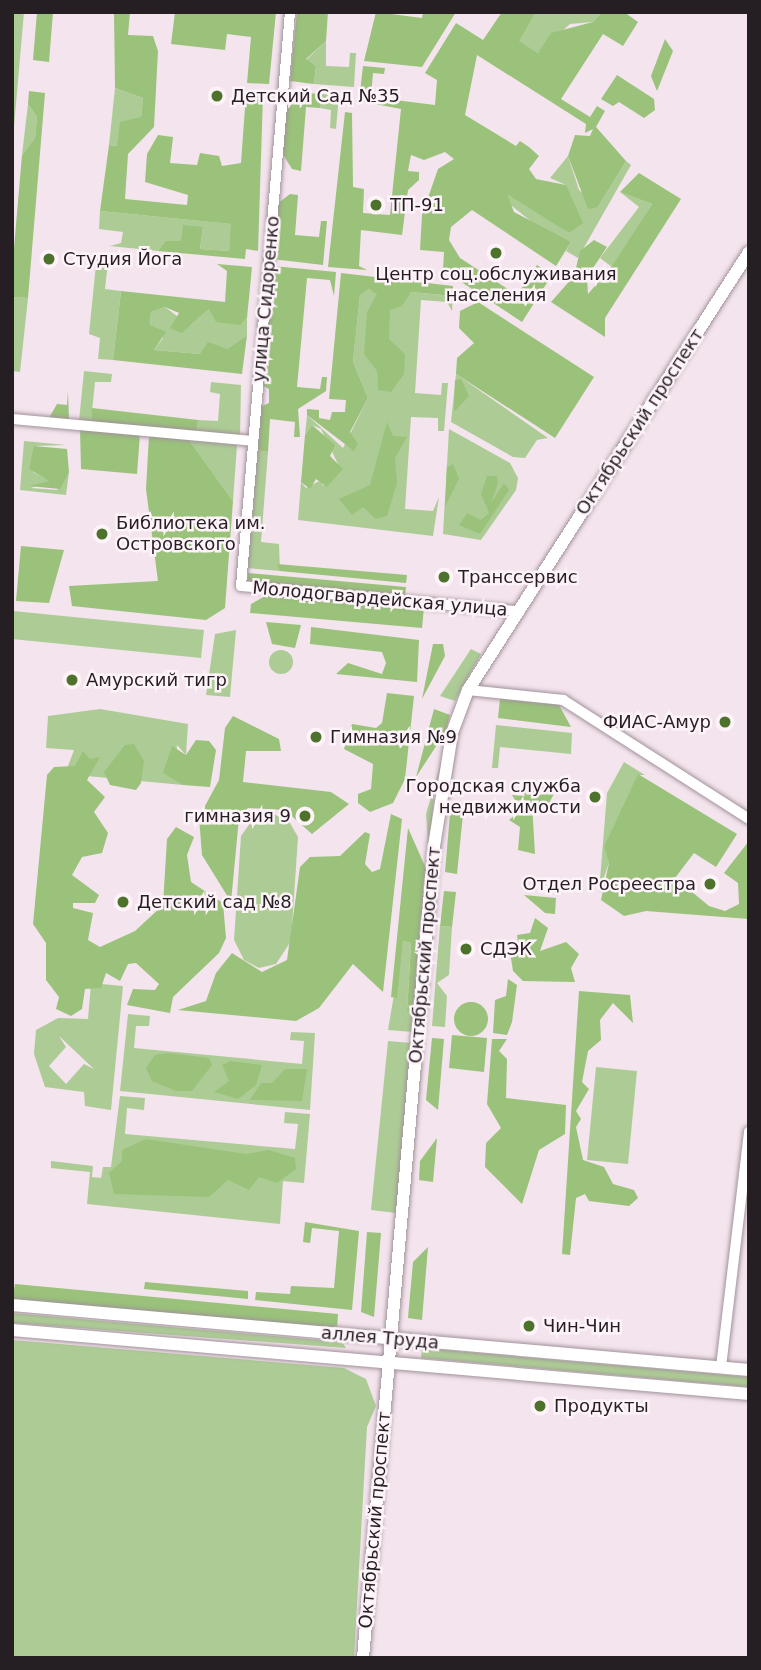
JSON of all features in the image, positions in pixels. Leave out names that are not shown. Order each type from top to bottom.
[{"type":"street","name":"улица Сидоренко","points":[[241,586],[290,12]]},
{"type":"street","name":"Октябрьский проспект","points":[[363,1658],[440,787],[468,690],[749,252]]},
{"type":"street","points":[[12,419],[253,441]]},
{"type":"street","name":"Молодогвардейская улица","points":[[241,586],[518,611]]},
{"type":"street","points":[[468,690],[564,700],[749,818]]},
{"type":"street","points":[[722,1367],[749,1132]]},
{"type":"street","name":"аллея Труда","points":[[12,1306],[749,1370]]},
{"type":"street","name":"аллея Труда","points":[[12,1330],[749,1394]]},
{"type":"green space","points":[[12,12],[24,12],[12,150]]},
{"type":"green space","points":[[37,12],[53,12],[49,62],[33,60]]},
{"type":"green space","points":[[114,12],[130,12],[128,35],[153,36],[158,51],[154,127],[128,154],[125,199],[187,205],[188,195],[145,182],[147,154],[158,135],[173,137],[170,163],[197,165],[200,153],[219,156],[222,166],[241,163],[246,94],[263,95],[258,251],[246,249],[245,259],[158,251],[165,241],[181,241],[183,225],[203,227],[200,249],[229,251],[231,224],[100,211],[109,145],[117,146],[120,122],[141,117],[143,98],[115,88]]},
{"type":"green space","points":[[175,12],[276,12],[269,84],[247,83],[251,37],[227,34],[225,50],[171,44]]},
{"type":"green space","points":[[297,12],[328,12],[326,41],[306,59],[316,66],[314,84],[290,81]]},
{"type":"green space","points":[[376,12],[422,18],[423,12],[456,12],[422,67],[364,61]]},
{"type":"green space","points":[[502,12],[536,12],[519,41],[538,53],[551,33],[593,22],[602,12],[624,12],[638,22],[623,46],[603,34],[561,99],[590,117],[597,106],[605,111],[596,127],[626,161],[598,207],[588,209],[568,156],[575,135],[590,136],[593,129],[585,133],[586,124],[477,55],[465,115],[516,146],[520,141],[539,156],[529,169],[536,179],[566,185],[583,223],[569,233],[507,194],[514,212],[571,242],[556,266],[472,210],[451,227],[449,240],[460,258],[517,295],[537,265],[552,275],[522,322],[443,270],[444,252],[420,250],[422,215],[438,169],[454,159],[445,152],[424,160],[411,155],[408,171],[419,172],[419,180],[408,190],[402,235],[361,230],[359,266],[367,270],[328,267],[345,112],[352,113],[353,187],[364,189],[363,213],[390,215],[401,109],[359,101],[363,66],[385,68],[384,74],[373,73],[371,97],[435,105],[437,80],[425,73],[456,23],[483,40]]},
{"type":"green space","points":[[536,12],[602,12],[593,22],[570,24],[538,53],[518,41]]},
{"type":"green space","points":[[665,39],[673,51],[657,91],[651,76]]},
{"type":"green space","points":[[326,41],[326,66],[349,67],[350,53],[356,53],[354,87],[314,84],[316,66],[306,60]]},
{"type":"green space","points":[[617,75],[654,99],[655,110],[644,118],[619,102],[613,106],[601,99]]},
{"type":"green space","points":[[115,88],[143,98],[141,117],[117,146],[109,145]]},
{"type":"green space","points":[[29,91],[45,93],[28,298],[12,297],[12,271],[22,155],[35,138],[37,117],[28,104]]},
{"type":"green space","points":[[294,92],[321,94],[320,108],[306,107],[301,171],[292,169],[282,153],[286,102],[294,101]]},
{"type":"green space","points":[[321,94],[339,95],[336,129],[330,128],[331,110],[320,108]]},
{"type":"green space","points":[[28,104],[37,117],[35,138],[22,155]]},
{"type":"green space","points":[[568,156],[579,190],[598,207],[626,161],[631,165],[578,258],[566,251],[571,242],[543,231],[507,202],[507,193],[521,199],[569,233],[566,185],[550,178]]},
{"type":"green space","points":[[639,173],[681,199],[605,318],[605,337],[551,302],[574,276],[580,251],[594,240],[607,247],[587,277],[588,294],[612,266],[652,204],[620,192]]},
{"type":"green space","points":[[620,192],[652,204],[612,267],[600,258],[639,207]]},
{"type":"green space","points":[[290,194],[298,195],[295,235],[319,237],[321,221],[327,221],[323,265],[272,259],[277,204]]},
{"type":"green space","points":[[100,211],[232,224],[229,251],[200,249],[203,227],[182,241],[165,241],[158,251],[110,246],[121,243],[123,232],[99,229]]},
{"type":"green space","points":[[97,254],[121,256],[120,262],[108,262],[105,289],[121,291],[113,360],[98,359],[100,338],[89,334]]},
{"type":"green space","points":[[217,264],[252,267],[247,318],[240,325],[216,322],[209,309],[182,333],[170,328],[179,313],[165,307],[151,312],[150,325],[166,332],[154,350],[200,354],[208,342],[227,349],[247,335],[242,374],[113,360],[121,291],[225,302],[227,271]]},
{"type":"green space","points":[[273,266],[336,272],[334,296],[330,280],[307,278],[297,387],[320,389],[322,377],[327,377],[326,391],[298,409],[300,437],[294,437],[295,422],[270,419],[268,452],[256,450],[260,407],[269,403],[269,389],[262,385]]},
{"type":"green space","points":[[341,273],[453,286],[453,296],[411,292],[402,306],[390,310],[389,339],[405,354],[404,374],[391,392],[378,390],[377,371],[364,354],[367,312],[377,294],[369,289],[360,295],[353,362],[368,398],[350,432],[358,444],[354,451],[307,415],[307,409],[319,410],[319,418],[330,420],[332,412],[345,412],[346,400],[329,399]]},
{"type":"green space","points":[[369,289],[377,293],[378,390],[390,310],[411,292],[453,296],[452,311],[447,302],[421,300],[415,393],[441,395],[442,383],[448,383],[444,431],[438,431],[438,418],[411,417],[405,509],[433,511],[439,497],[433,536],[298,520],[301,482],[306,488],[321,480],[323,486],[338,464],[321,429],[312,425],[305,435],[307,415],[343,448],[368,398],[353,362],[360,295]]},
{"type":"green space","points":[[12,297],[28,298],[20,372],[12,371]]},
{"type":"green space","points":[[478,302],[594,377],[555,438],[456,374],[457,358],[474,343],[459,328],[460,311]]},
{"type":"green space","points":[[165,307],[190,326],[210,308],[239,325],[247,318],[247,335],[227,349],[200,354],[154,350],[163,338],[150,325],[151,312]]},
{"type":"green space","points":[[84,371],[112,374],[111,382],[95,382],[91,422],[79,421]]},
{"type":"green space","points":[[456,374],[548,438],[537,440],[525,458],[513,457],[451,422]]},
{"type":"green space","points":[[461,379],[469,396],[454,412],[455,380]]},
{"type":"green space","points":[[211,382],[241,385],[240,437],[197,432],[198,420],[218,421],[220,394],[210,392]]},
{"type":"green space","points":[[68,391],[69,420],[49,418],[57,404],[67,405]]},
{"type":"green space","points":[[92,408],[198,420],[197,432],[91,422]]},
{"type":"green space","points":[[387,422],[393,436],[407,437],[395,458],[397,483],[387,516],[376,519],[363,507],[352,515],[339,499],[370,485]]},
{"type":"green space","points":[[312,425],[335,445],[330,456],[343,469],[327,487],[316,479],[310,489],[301,482],[305,435]]},
{"type":"green space","points":[[80,429],[140,434],[137,474],[81,469]]},
{"type":"green space","points":[[449,429],[510,463],[518,478],[516,490],[481,540],[443,534]]},
{"type":"green space","points":[[149,436],[189,440],[233,501],[225,608],[206,620],[72,606],[69,586],[158,581],[146,489]]},
{"type":"green space","points":[[189,440],[237,445],[233,501]]},
{"type":"green space","points":[[24,441],[66,445],[35,446],[33,472],[50,481],[31,488],[57,490],[69,472],[66,495],[20,490]]},
{"type":"green space","points":[[34,446],[67,449],[69,472],[60,489],[29,486],[49,481],[29,469]]},
{"type":"green space","points":[[256,450],[268,452],[261,542],[279,544],[280,571],[247,568]]},
{"type":"green space","points":[[453,464],[459,479],[445,507],[447,467]]},
{"type":"green space","points":[[487,476],[497,476],[498,483],[491,503],[504,483],[509,490],[480,534],[459,525],[467,513],[481,520],[489,513],[481,494]]},
{"type":"green space","points":[[21,546],[64,550],[49,603],[16,601]]},
{"type":"green space","points":[[277,564],[407,575],[406,583],[280,571]]},
{"type":"green space","points":[[248,573],[406,587],[405,595],[247,582]]},
{"type":"green space","points":[[271,593],[424,607],[422,628],[250,613],[251,604]]},
{"type":"green space","points":[[13,611],[204,630],[201,658],[12,639]]},
{"type":"green space","points":[[266,622],[301,625],[295,648],[272,644]]},
{"type":"green space","points":[[311,627],[419,640],[417,682],[336,674],[348,663],[382,674],[386,663],[382,652],[310,644]]},
{"type":"green space","points":[[236,630],[230,697],[206,695],[215,634]]},
{"type":"green space","points":[[433,644],[443,644],[445,656],[422,699]]},
{"type":"green space","points":[[471,649],[481,654],[455,701],[440,696]]},
{"type":"green space","points":[[281,650],[290,653],[293,662],[290,671],[281,674],[272,671],[269,662],[272,653]]},
{"type":"green space","points":[[387,693],[414,696],[405,779],[393,803],[370,812],[358,803],[358,794],[371,789],[373,764],[344,749],[352,724],[376,728],[382,723]]},
{"type":"green space","points":[[500,699],[559,705],[571,727],[498,718]]},
{"type":"green space","points":[[100,709],[188,724],[186,755],[177,745],[175,776],[183,785],[65,774],[74,750],[46,748],[48,716]]},
{"type":"green space","points":[[434,709],[450,715],[446,731],[416,777]]},
{"type":"green space","points":[[233,716],[279,739],[281,751],[246,751],[243,782],[331,792],[349,804],[312,834],[285,810],[248,808],[239,818],[231,902],[202,855],[199,817],[219,780],[225,728]]},
{"type":"green space","points":[[496,725],[572,733],[571,754],[500,747],[498,768],[492,768]]},
{"type":"green space","points":[[196,740],[209,741],[216,750],[210,787],[183,785],[163,773],[172,746],[186,755]]},
{"type":"green space","points":[[134,744],[144,761],[141,783],[136,790],[110,785],[104,772],[125,745]]},
{"type":"green space","points":[[83,751],[90,759],[100,757],[87,780],[105,797],[94,812],[108,833],[102,853],[82,857],[72,875],[99,895],[95,903],[73,903],[73,908],[93,913],[88,940],[100,947],[135,931],[163,905],[167,839],[176,827],[194,837],[187,855],[191,882],[223,903],[226,938],[219,953],[173,997],[170,1013],[127,1005],[133,989],[155,990],[159,984],[136,963],[128,964],[120,981],[106,973],[101,988],[85,989],[82,1009],[71,1016],[56,1009],[59,997],[46,980],[46,943],[33,924],[47,775],[54,767],[75,766]]},
{"type":"green space","points":[[443,756],[434,794],[429,856],[426,814]]},
{"type":"green space","points":[[624,762],[645,775],[638,775],[607,840],[609,863],[599,892],[607,793]]},
{"type":"green space","points":[[638,774],[737,834],[716,867],[694,853],[675,878],[709,906],[725,911],[739,904],[738,883],[724,873],[749,841],[749,919],[646,911],[624,916],[601,900],[609,863],[604,846]]},
{"type":"green space","points":[[518,781],[556,790],[547,807],[532,804],[535,854],[518,850],[520,827],[509,820],[521,810],[512,795],[525,796]]},
{"type":"green space","points":[[451,802],[464,804],[457,874],[445,872]]},
{"type":"green space","points":[[272,813],[290,823],[298,837],[291,941],[276,964],[259,968],[244,960],[234,940],[241,836],[253,819]]},
{"type":"green space","points":[[391,814],[402,819],[383,992],[353,964],[319,1008],[296,1021],[178,1010],[206,1001],[216,973],[232,953],[262,972],[287,960],[300,867],[310,857],[340,856],[365,832],[370,834],[365,864],[372,872],[380,869]]},
{"type":"green space","points":[[408,828],[428,873],[415,1014],[407,1012],[411,943],[403,941],[397,998],[391,997]]},
{"type":"green space","points":[[444,891],[456,892],[452,927],[440,926]]},
{"type":"green space","points":[[524,895],[556,898],[555,914],[545,913]]},
{"type":"green space","points":[[535,918],[548,928],[540,951],[566,942],[579,954],[571,968],[575,982],[523,981],[513,971],[510,952],[519,952],[517,935],[530,933]]},
{"type":"green space","points":[[440,926],[452,927],[449,975],[437,983],[447,996],[445,1027],[432,1026]]},
{"type":"green space","points":[[403,941],[411,943],[407,1012],[415,1014],[413,1032],[388,1030]]},
{"type":"green space","points":[[508,979],[517,985],[512,1022],[507,1035],[493,1033],[495,1000],[506,996]]},
{"type":"green space","points":[[91,983],[123,986],[111,1110],[85,1106],[84,1092],[45,1087],[34,1054],[36,1030],[58,1018],[88,1019]],"holes":[[[59,1036],[94,1069],[84,1064],[66,1084],[49,1066],[66,1047]]]},
{"type":"green space","points":[[579,991],[630,995],[633,1023],[613,1003],[600,1020],[601,1040],[588,1051],[582,1082],[589,1089],[576,1111],[581,1119],[576,1127],[583,1160],[604,1167],[613,1184],[634,1190],[638,1198],[629,1206],[589,1201],[585,1194],[576,1198],[570,1255],[562,1254]]},
{"type":"green space","points":[[471,1002],[483,1007],[488,1019],[483,1031],[471,1036],[459,1031],[454,1019],[459,1007]]},
{"type":"green space","points":[[128,1014],[150,1016],[149,1026],[136,1026],[134,1048],[302,1064],[304,1041],[290,1040],[291,1032],[315,1033],[310,1110],[120,1091]]},
{"type":"green space","points":[[452,1035],[487,1038],[484,1072],[449,1068]]},
{"type":"green space","points":[[432,1038],[444,1039],[438,1110],[426,1100]]},
{"type":"green space","points":[[492,1039],[507,1039],[499,1051],[507,1059],[506,1098],[566,1105],[565,1134],[539,1150],[522,1204],[485,1167],[486,1143],[501,1128],[487,1104]]},
{"type":"green space","points":[[388,1041],[412,1043],[396,1213],[371,1210]]},
{"type":"green space","points":[[168,1053],[209,1058],[212,1065],[192,1091],[176,1091],[152,1081],[146,1068],[155,1055]]},
{"type":"green space","points":[[230,1061],[262,1065],[256,1085],[238,1099],[214,1092],[229,1081],[222,1065]]},
{"type":"green space","points":[[596,1067],[637,1071],[628,1164],[587,1160]]},
{"type":"green space","points":[[285,1069],[307,1069],[302,1101],[250,1100],[261,1083],[272,1083]]},
{"type":"green space","points":[[120,1096],[145,1098],[144,1110],[127,1108],[125,1134],[295,1149],[298,1124],[284,1123],[285,1112],[310,1114],[304,1183],[283,1181],[280,1224],[87,1204],[90,1172],[51,1168],[51,1161],[93,1166],[92,1177],[101,1178],[103,1167],[111,1167]]},
{"type":"green space","points":[[437,1138],[433,1182],[419,1180],[420,1161]]},
{"type":"green space","points":[[146,1139],[246,1154],[269,1150],[295,1158],[296,1169],[277,1183],[259,1177],[249,1190],[228,1180],[209,1197],[114,1194],[109,1173],[122,1161],[122,1150]]},
{"type":"green space","points":[[305,1222],[359,1231],[352,1310],[255,1300],[256,1292],[290,1294],[291,1286],[334,1288],[339,1231],[312,1228],[310,1243],[303,1242]]},
{"type":"green space","points":[[367,1232],[381,1233],[374,1317],[361,1312]]},
{"type":"green space","points":[[428,1247],[422,1320],[408,1318],[413,1262]]},
{"type":"green space","points":[[145,1282],[248,1291],[248,1299],[144,1289]]},
{"type":"green space","points":[[15,1284],[338,1314],[337,1330],[12,1302]]},
{"type":"green space","points":[[12,1313],[342,1342],[346,1348],[12,1323]]},
{"type":"green space","points":[[12,1340],[344,1368],[366,1379],[376,1406],[367,1427],[354,1658],[12,1658]]},
{"type":"green space","points":[[422,1348],[749,1377],[749,1387],[421,1358]]},
{"type":"place","name":"Детский Сад №35","points":[[217,96]]},
{"type":"place","name":"ТП-91","points":[[376,205]]},
{"type":"place","name":"Центр соц.обслуживания населения","points":[[496,253]]},
{"type":"place","name":"Студия Йога","points":[[49,259]]},
{"type":"place","name":"Библиотека им. Островского","points":[[102,534]]},
{"type":"place","name":"Транссервис","points":[[444,577]]},
{"type":"place","name":"Амурский тигр","points":[[72,680]]},
{"type":"place","name":"ФИАС-Амур","points":[[725,722]]},
{"type":"place","name":"Гимназия №9","points":[[316,737]]},
{"type":"place","name":"Городская служба недвижимости","points":[[595,797]]},
{"type":"place","name":"гимназия 9","points":[[305,816]]},
{"type":"place","name":"Отдел Росреестра","points":[[710,884]]},
{"type":"place","name":"Детский сад №8","points":[[123,902]]},
{"type":"place","name":"СДЭК","points":[[466,949]]},
{"type":"place","name":"Чин-Чин","points":[[529,1326]]},
{"type":"place","name":"Продукты","points":[[540,1406]]}]
